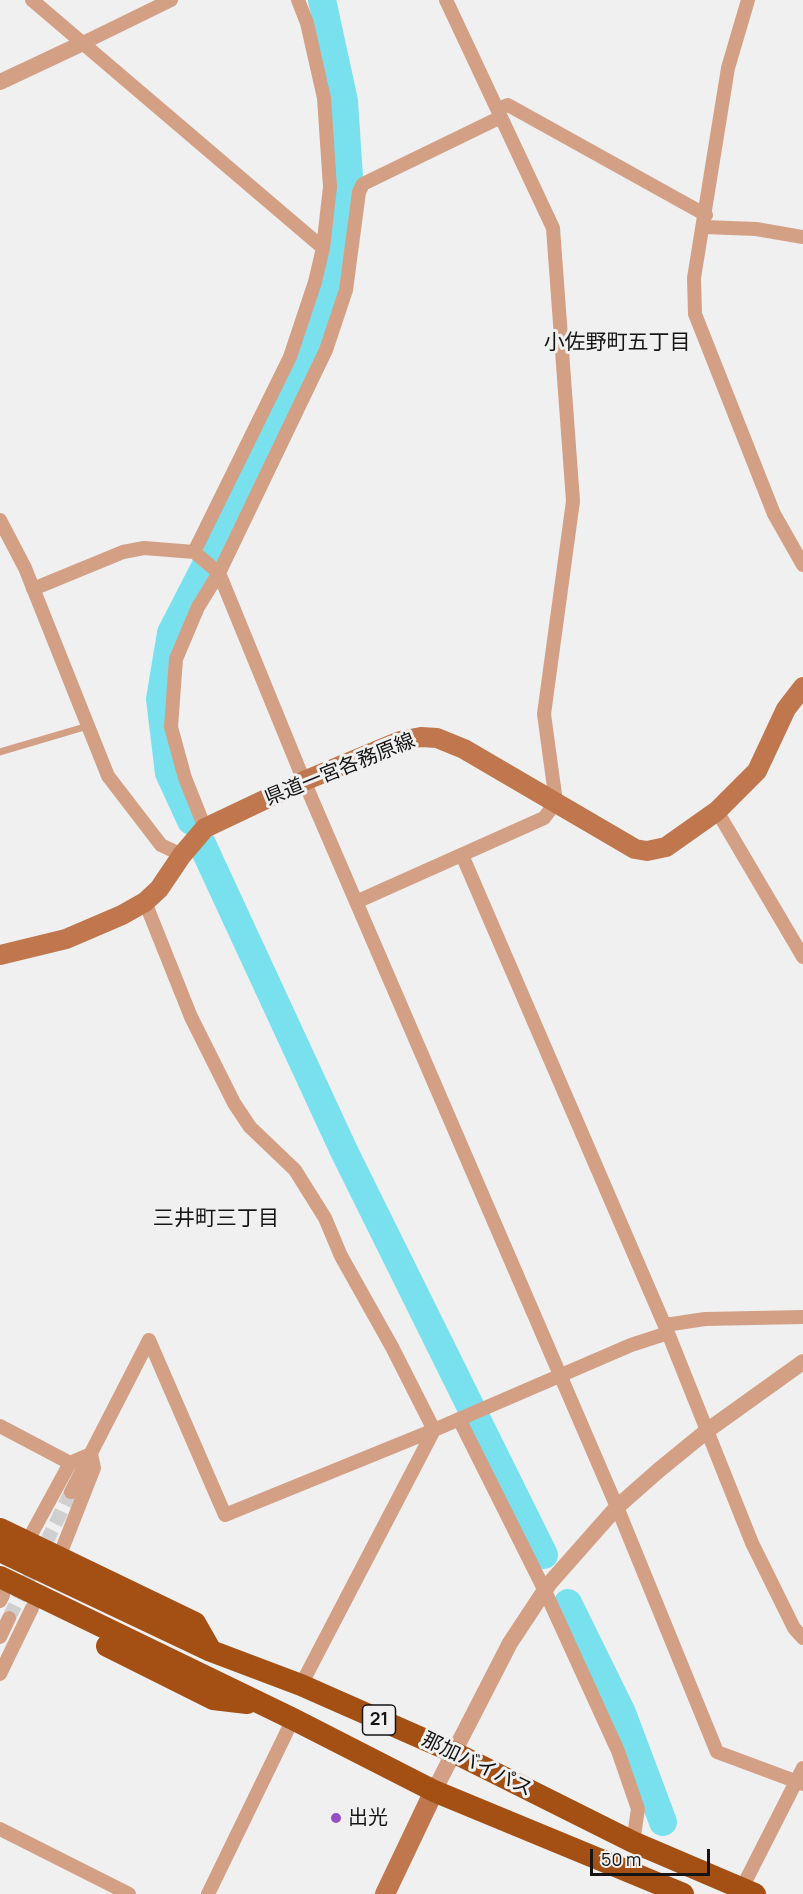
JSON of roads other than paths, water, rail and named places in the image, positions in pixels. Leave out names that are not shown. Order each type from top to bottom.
[{"type":"highway","points":[[0,1529],[195,1623],[211,1651]]},
{"type":"highway","name":"那加バイパス","points":[[0,1551],[211,1651],[301,1685],[453,1752],[633,1842],[748,1891]]},
{"type":"highway","name":"那加バイパス","points":[[1,1592],[266,1706],[434,1791],[661,1888],[683,1894]]},
{"type":"highway","points":[[1,1592],[213,1700],[266,1706]]},
{"type":"main road","name":"県道一宮各務原線","points":[[0,956],[66,939],[145,902],[159,889],[182,855],[205,828],[304,781],[400,741],[421,737],[437,738],[464,749],[635,849],[647,851],[666,847],[717,810],[757,771],[786,709],[803,687]]},
{"type":"main road","points":[[385,1894],[434,1791]]},
{"type":"street","points":[[32,0],[323,248]]},
{"type":"street","points":[[0,82],[171,0]]},
{"type":"street","points":[[197,555],[290,357],[315,282],[323,248],[330,187],[324,98],[307,23],[298,0]]},
{"type":"street","points":[[356,902],[543,818],[556,802],[544,714],[573,501],[554,228],[446,0]]},
{"type":"street","points":[[748,0],[728,68],[694,278],[695,314],[774,514],[803,566]]},
{"type":"street","points":[[205,828],[185,778],[171,727],[176,659],[198,607],[326,350],[346,290],[359,192],[363,184],[500,113],[508,105],[705,221],[803,237]]},
{"type":"street","points":[[0,520],[25,568],[108,777],[161,845],[182,855]]},
{"type":"street","points":[[33,589],[123,552],[144,548],[197,555],[217,571],[304,781],[617,1507],[717,1752],[800,1783]]},
{"type":"street","points":[[717,810],[803,957]]},
{"type":"street","points":[[462,855],[666,1329],[752,1543],[794,1628],[803,1638]]},
{"type":"street","points":[[145,902],[192,1017],[234,1103],[250,1127],[295,1170],[325,1218],[341,1256],[392,1347],[434,1430]]},
{"type":"street","points":[[71,1492],[149,1340],[225,1515],[470,1415],[666,1329],[705,1319],[803,1317]]},
{"type":"street","points":[[434,1791],[510,1643],[545,1590],[617,1507],[708,1430],[803,1362]]},
{"type":"street","points":[[470,1415],[545,1590],[618,1751],[638,1809],[633,1842]]},
{"type":"street","points":[[0,1426],[70,1462]]},
{"type":"street","points":[[301,1685],[434,1430]]},
{"type":"street","points":[[27,1542],[70,1462],[91,1455]]},
{"type":"street","points":[[59,1557],[94,1468],[91,1455]]},
{"type":"street","points":[[0,1674],[32,1608]]},
{"type":"street","points":[[0,1637],[9,1618]]},
{"type":"street","points":[[208,1894],[293,1719]]},
{"type":"street","points":[[748,1891],[800,1783],[803,1768]]},
{"type":"street","points":[[0,1829],[129,1894]]},
{"type":"lane","points":[[0,752],[88,726]]},
{"type":"waterway","points":[[191,821],[169,773],[160,699],[171,633],[238,503],[307,354],[337,258],[349,177],[344,101],[322,0]]},
{"type":"waterway","points":[[202,844],[344,1151],[544,1555]]},
{"type":"waterway","points":[[568,1603],[622,1713],[663,1822]]},
{"type":"tunnel","points":[[9,1618],[71,1492]]},
{"type":"place","name":"出光","points":[[336,1818]]},
{"type":"district","name":"小佐野町五丁目","points":[[617,343]]},
{"type":"district","name":"三井町三丁目","points":[[216,1219]]}]
